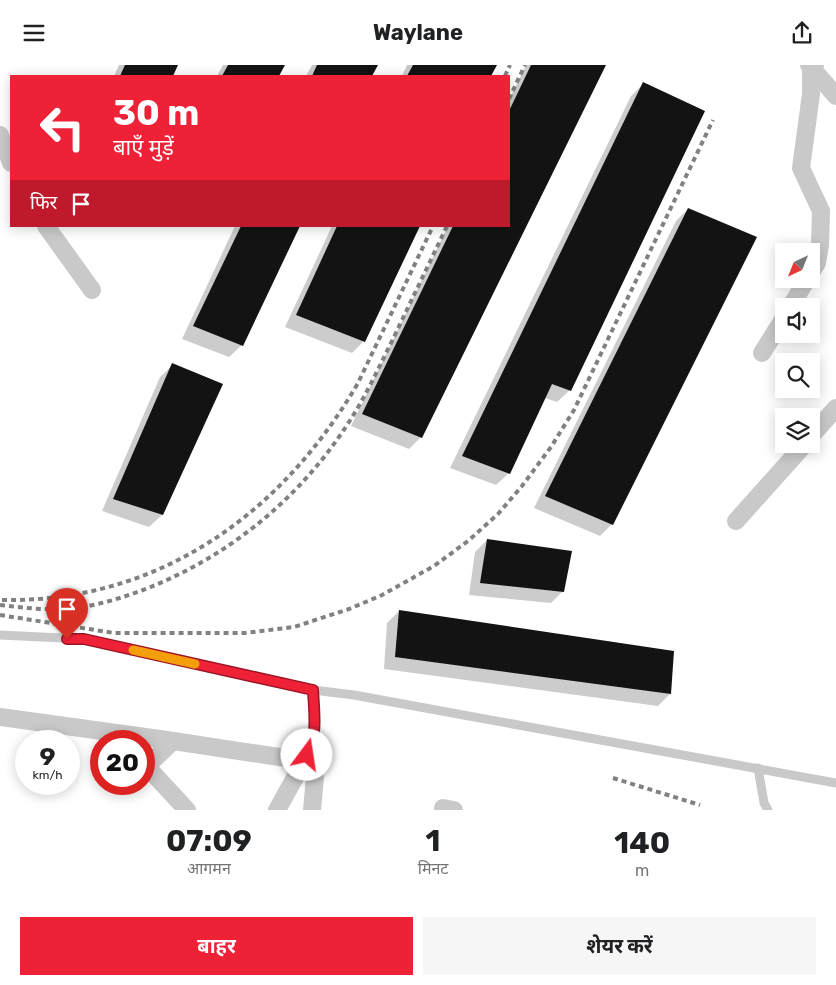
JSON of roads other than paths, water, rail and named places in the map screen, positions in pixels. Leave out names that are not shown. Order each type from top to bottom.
[{"type":"street","points":[[812,66],[836,95]]},
{"type":"street","points":[[812,66],[811,95],[801,168],[821,211],[820,245]]},
{"type":"street","points":[[0,135],[10,160]]},
{"type":"street","points":[[47,227],[92,290]]},
{"type":"street","points":[[762,353],[775,332]]},
{"type":"street","points":[[820,426],[836,408]]},
{"type":"street","points":[[736,521],[797,453]]},
{"type":"street","points":[[0,717],[292,759],[312,767],[315,777],[312,810]]},
{"type":"street","points":[[173,741],[148,766],[187,810]]},
{"type":"street","points":[[277,810],[303,763]]},
{"type":"lane","points":[[0,635],[84,639],[313,690],[354,695],[836,783]]},
{"type":"lane","points":[[303,763],[310,750],[314,727],[313,690]]},
{"type":"lane","points":[[758,768],[764,803],[768,810]]},
{"type":"railway","points":[[505,75],[510,65]]},
{"type":"railway","points":[[510,97],[525,65]]},
{"type":"railway","points":[[0,615],[114,633],[245,633],[294,627],[349,609],[382,595],[434,566],[468,541],[498,514],[551,447],[574,410],[713,120]]},
{"type":"railway","points":[[2,600],[59,597],[113,586],[163,567],[210,542],[253,510],[292,473],[327,430],[358,383],[433,227]]},
{"type":"railway","points":[[0,605],[38,609],[66,609],[94,605],[121,597],[148,588],[208,559],[262,521],[309,475],[349,422],[377,371],[447,227]]},
{"type":"railway","points":[[613,778],[700,805]]}]
